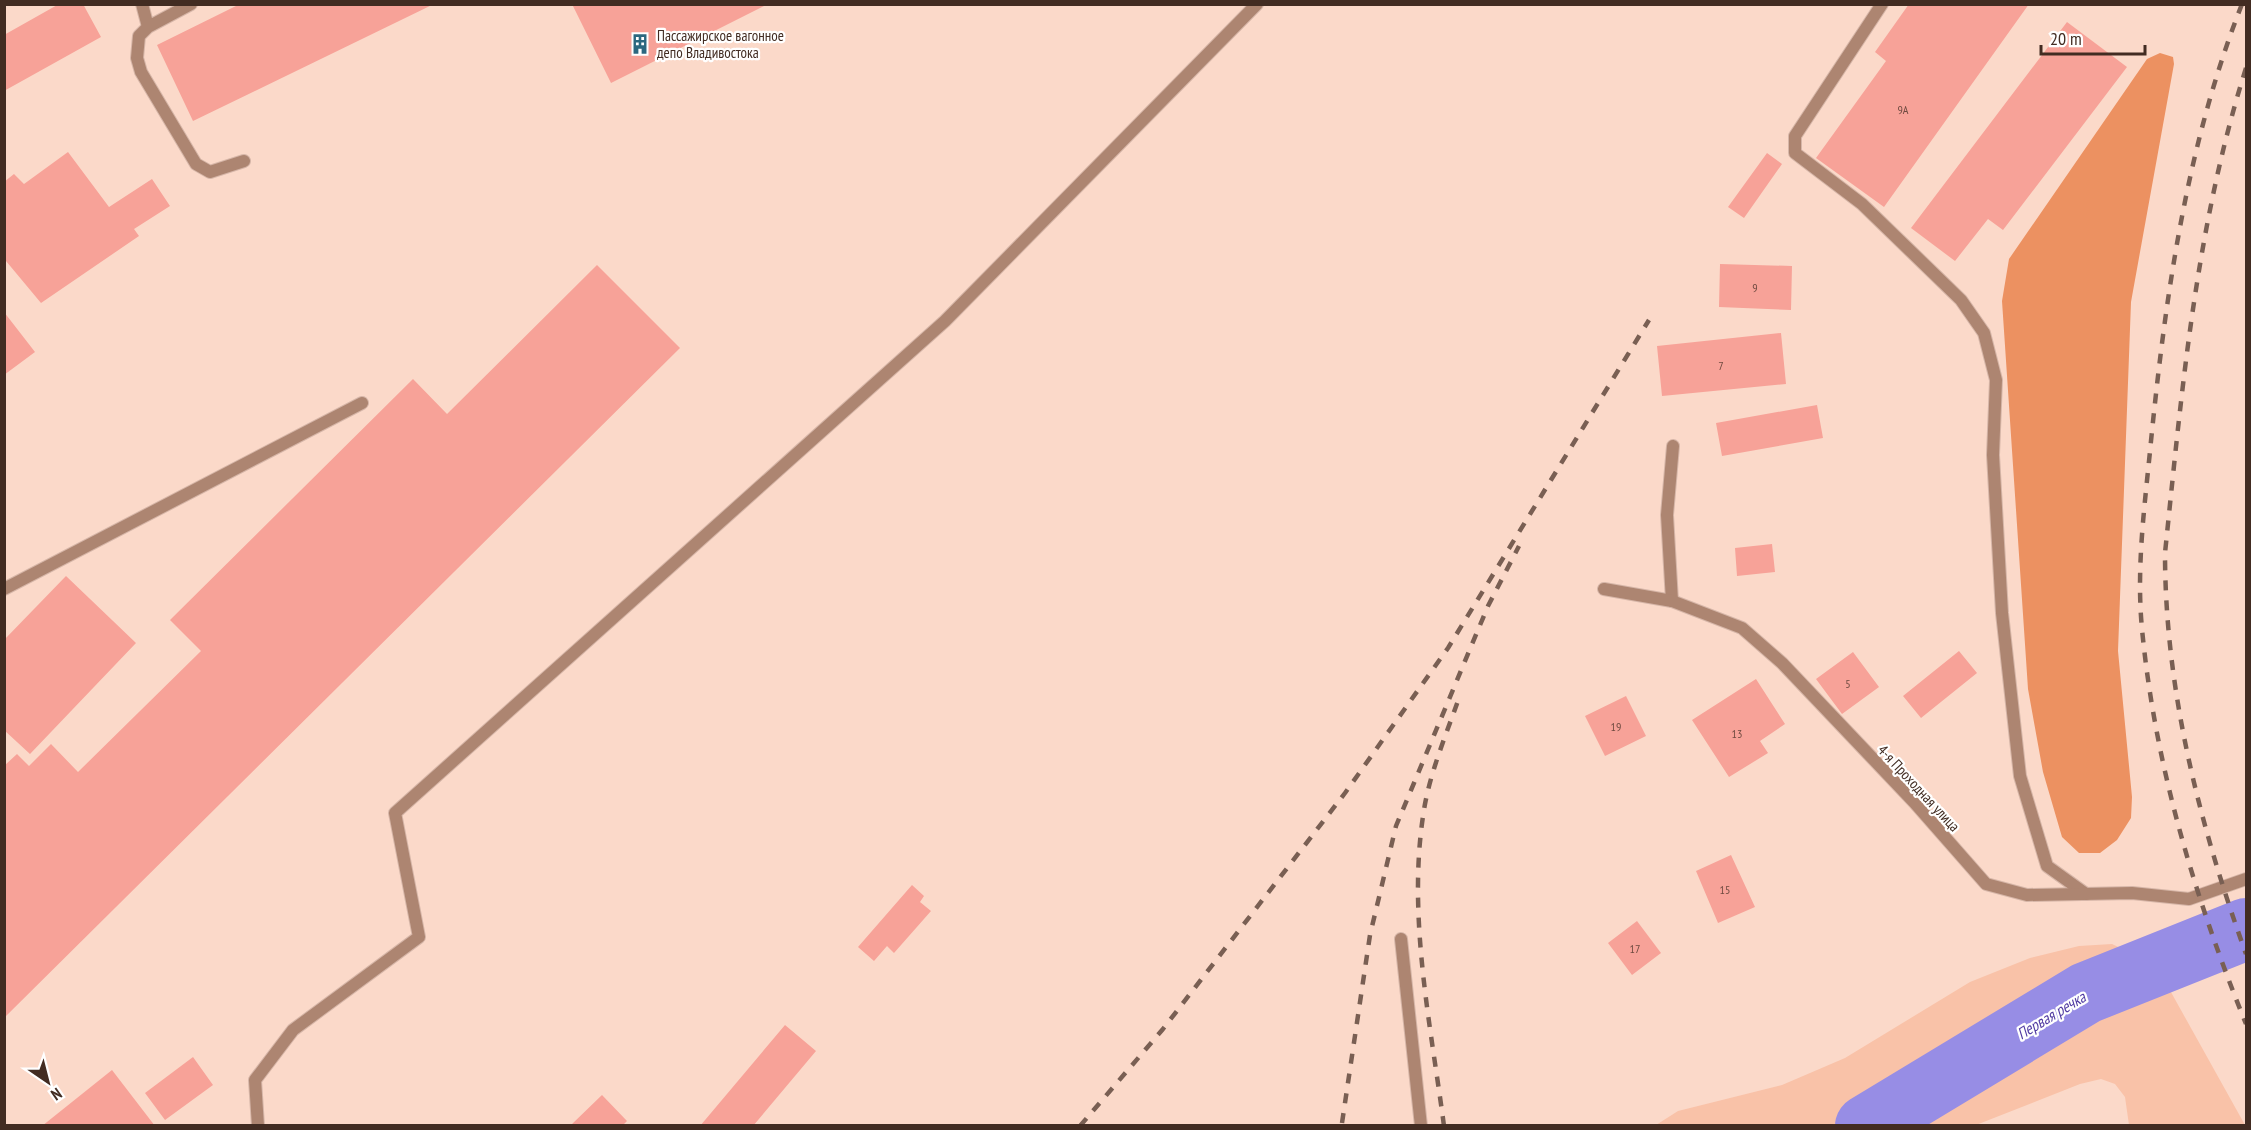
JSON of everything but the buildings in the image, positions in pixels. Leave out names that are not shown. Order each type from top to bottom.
[{"type":"street","points":[[142,4],[148,27]]},
{"type":"street","points":[[191,4],[148,27],[139,36],[137,58],[141,72],[196,164],[210,172],[244,161]]},
{"type":"street","points":[[258,1125],[255,1080],[293,1030],[419,937],[395,813],[945,321],[1257,4]]},
{"type":"street","points":[[1882,4],[1795,136],[1795,153],[1862,204],[1962,300],[1984,333],[1996,380],[1993,454],[2002,613],[2020,776],[2047,866],[2086,894]]},
{"type":"street","points":[[4,590],[362,403]]},
{"type":"street","points":[[1672,446],[1667,515],[1672,601]]},
{"type":"street","name":"4-я Проходная улица","points":[[1604,589],[1672,601],[1742,628],[1782,663],[1914,802],[1986,884],[2027,895],[2132,893],[2189,899],[2247,879]]},
{"type":"street","points":[[1401,939],[1421,1125]]},
{"type":"shaded area","points":[[2160,53],[2173,57],[2174,64],[2131,302],[2118,651],[2132,797],[2131,818],[2117,840],[2100,853],[2079,853],[2062,837],[2043,772],[2028,689],[2002,301],[2009,259],[2147,59]]},
{"type":"shaded area","points":[[2112,944],[2143,959],[2167,985],[2245,1125],[2129,1125],[2125,1097],[2115,1084],[2101,1079],[2080,1084],[1976,1125],[1656,1125],[1678,1111],[1782,1085],[1845,1058],[1970,982],[2030,958],[2079,946]]},
{"type":"waterway","name":"Первая речка","points":[[1866,1126],[2086,993],[2246,929]]},
{"type":"railway","points":[[2242,4],[2207,110],[2193,165],[2172,274],[2157,385],[2144,512],[2140,605],[2148,680],[2167,781],[2194,880],[2246,1024]]},
{"type":"railway","points":[[2246,68],[2229,127],[2203,248],[2185,369],[2165,553],[2171,656],[2188,757],[2214,857],[2246,954]]},
{"type":"railway","points":[[1080,1126],[1163,1029],[1345,793],[1448,648],[1649,320]]},
{"type":"railway","points":[[1342,1123],[1370,935],[1396,826],[1488,606],[1519,546]]},
{"type":"railway","points":[[1444,1126],[1422,965],[1418,884],[1420,844],[1428,790],[1460,695]]},
{"type":"place","name":"Пассажирское вагонное депо Владивостока","points":[[640,44]]}]
